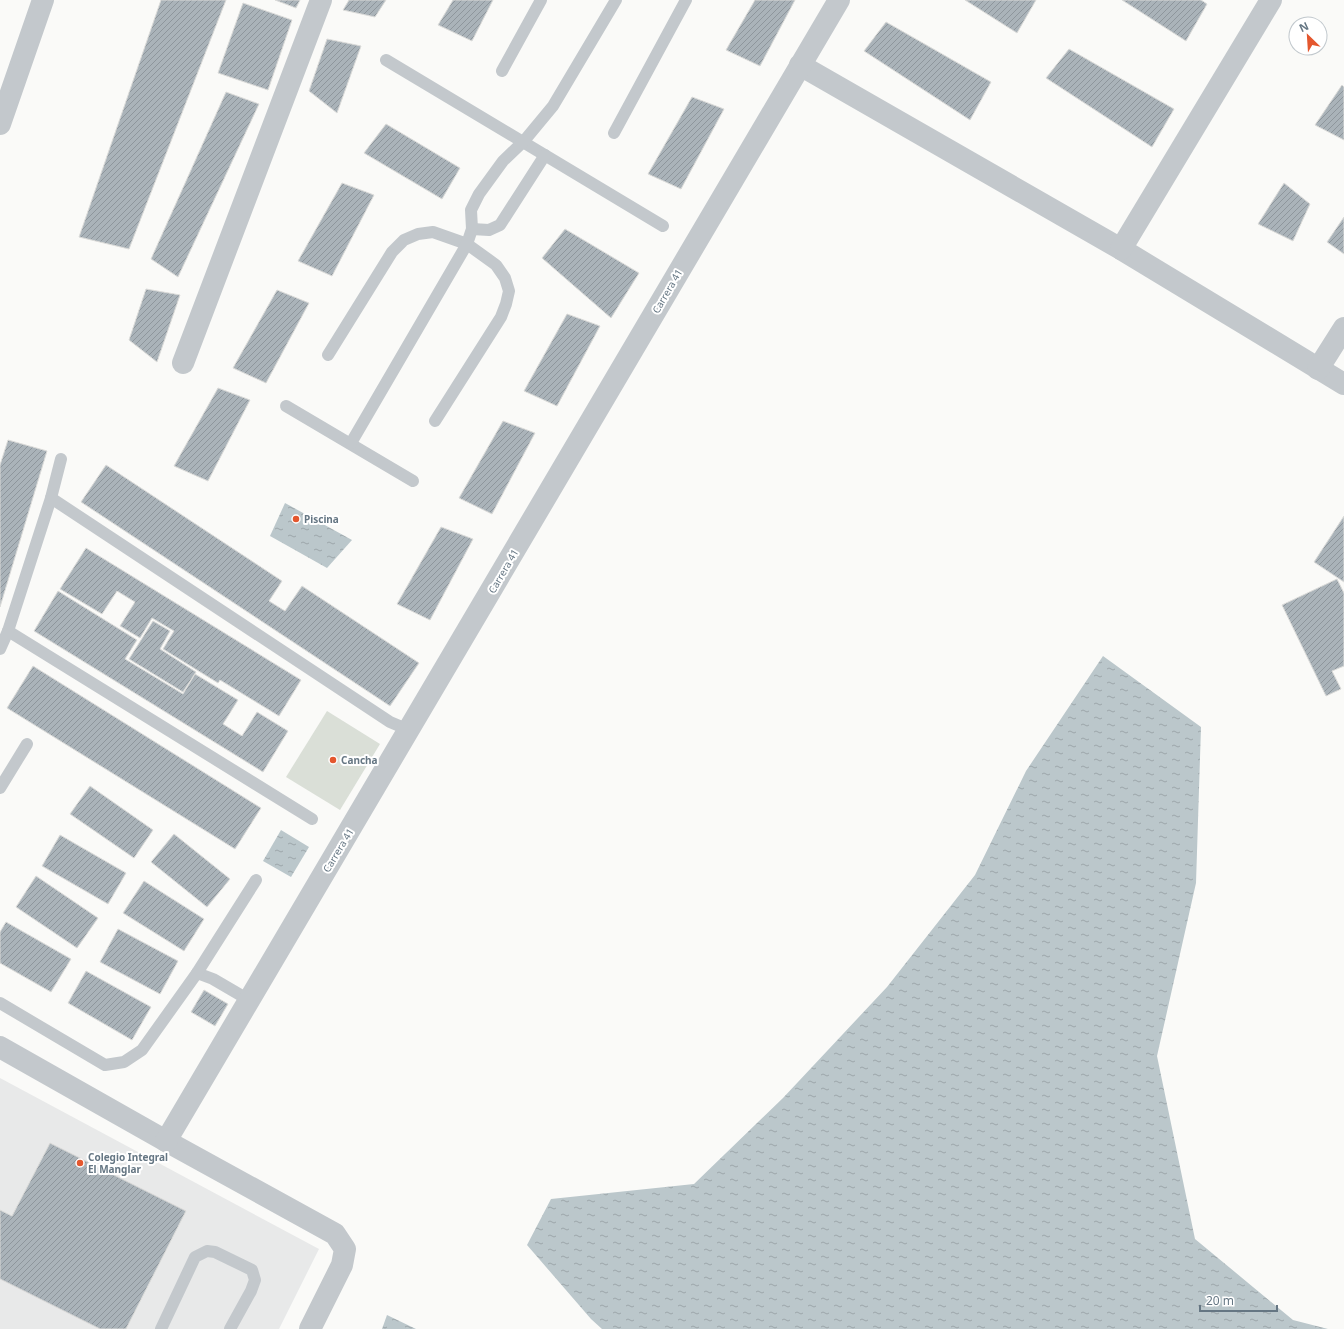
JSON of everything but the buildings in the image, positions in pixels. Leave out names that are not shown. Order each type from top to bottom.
[{"type":"street","points":[[0,124],[44,0]]},
{"type":"street","points":[[183,363],[322,0]]},
{"type":"street","name":"Carrera 41","points":[[166,1141],[839,0]]},
{"type":"street","points":[[1121,249],[1271,0]]},
{"type":"street","points":[[800,65],[1121,249],[1344,384]]},
{"type":"street","points":[[1318,368],[1344,328]]},
{"type":"street","points":[[0,1047],[335,1234],[345,1249],[342,1265],[310,1329]]},
{"type":"lane","points":[[502,72],[541,0]]},
{"type":"lane","points":[[350,444],[467,244],[472,229],[471,210],[479,194],[503,161],[524,141],[553,106],[616,0]]},
{"type":"lane","points":[[614,133],[686,0]]},
{"type":"lane","points":[[386,60],[524,141],[664,226]]},
{"type":"lane","points":[[472,229],[489,230],[500,225],[545,155]]},
{"type":"lane","points":[[328,355],[392,252],[404,240],[418,234],[433,232],[467,244],[496,265],[505,278],[509,291],[506,304],[500,317],[435,421]]},
{"type":"lane","points":[[286,406],[412,481]]},
{"type":"lane","points":[[0,649],[8,631],[51,498],[61,459]]},
{"type":"lane","points":[[51,498],[390,722],[409,730]]},
{"type":"lane","points":[[8,631],[312,819]]},
{"type":"lane","points":[[0,788],[27,744]]},
{"type":"lane","points":[[0,1003],[105,1065],[124,1062],[142,1050],[197,973],[256,880]]},
{"type":"lane","points":[[197,973],[213,979],[249,1000]]},
{"type":"lane","points":[[161,1329],[195,1257],[207,1252],[215,1252],[252,1270],[255,1280],[251,1291],[230,1329]]},
{"type":"shaded area","name":"Cancha","points":[[327,711],[380,744],[340,810],[286,777]]},
{"type":"shaded area","name":"Colegio Integral El Manglar","points":[[0,1078],[319,1249],[279,1329],[0,1329]]},
{"type":"water","name":"Piscina","points":[[285,503],[352,540],[327,568],[270,536]]},
{"type":"water","points":[[1103,656],[1201,727],[1196,883],[1157,1056],[1195,1239],[1293,1320],[1328,1329],[602,1329],[591,1319],[527,1245],[551,1199],[694,1184],[783,1098],[887,987],[975,875],[1026,771]]},
{"type":"water","points":[[281,830],[309,847],[291,877],[263,861]]},
{"type":"water","points":[[387,1315],[416,1329],[382,1329]]},
{"type":"place","name":"Piscina","points":[[296,519]]},
{"type":"place","name":"Cancha","points":[[333,760]]},
{"type":"place","name":"Colegio Integral El Manglar","points":[[80,1163]]}]
